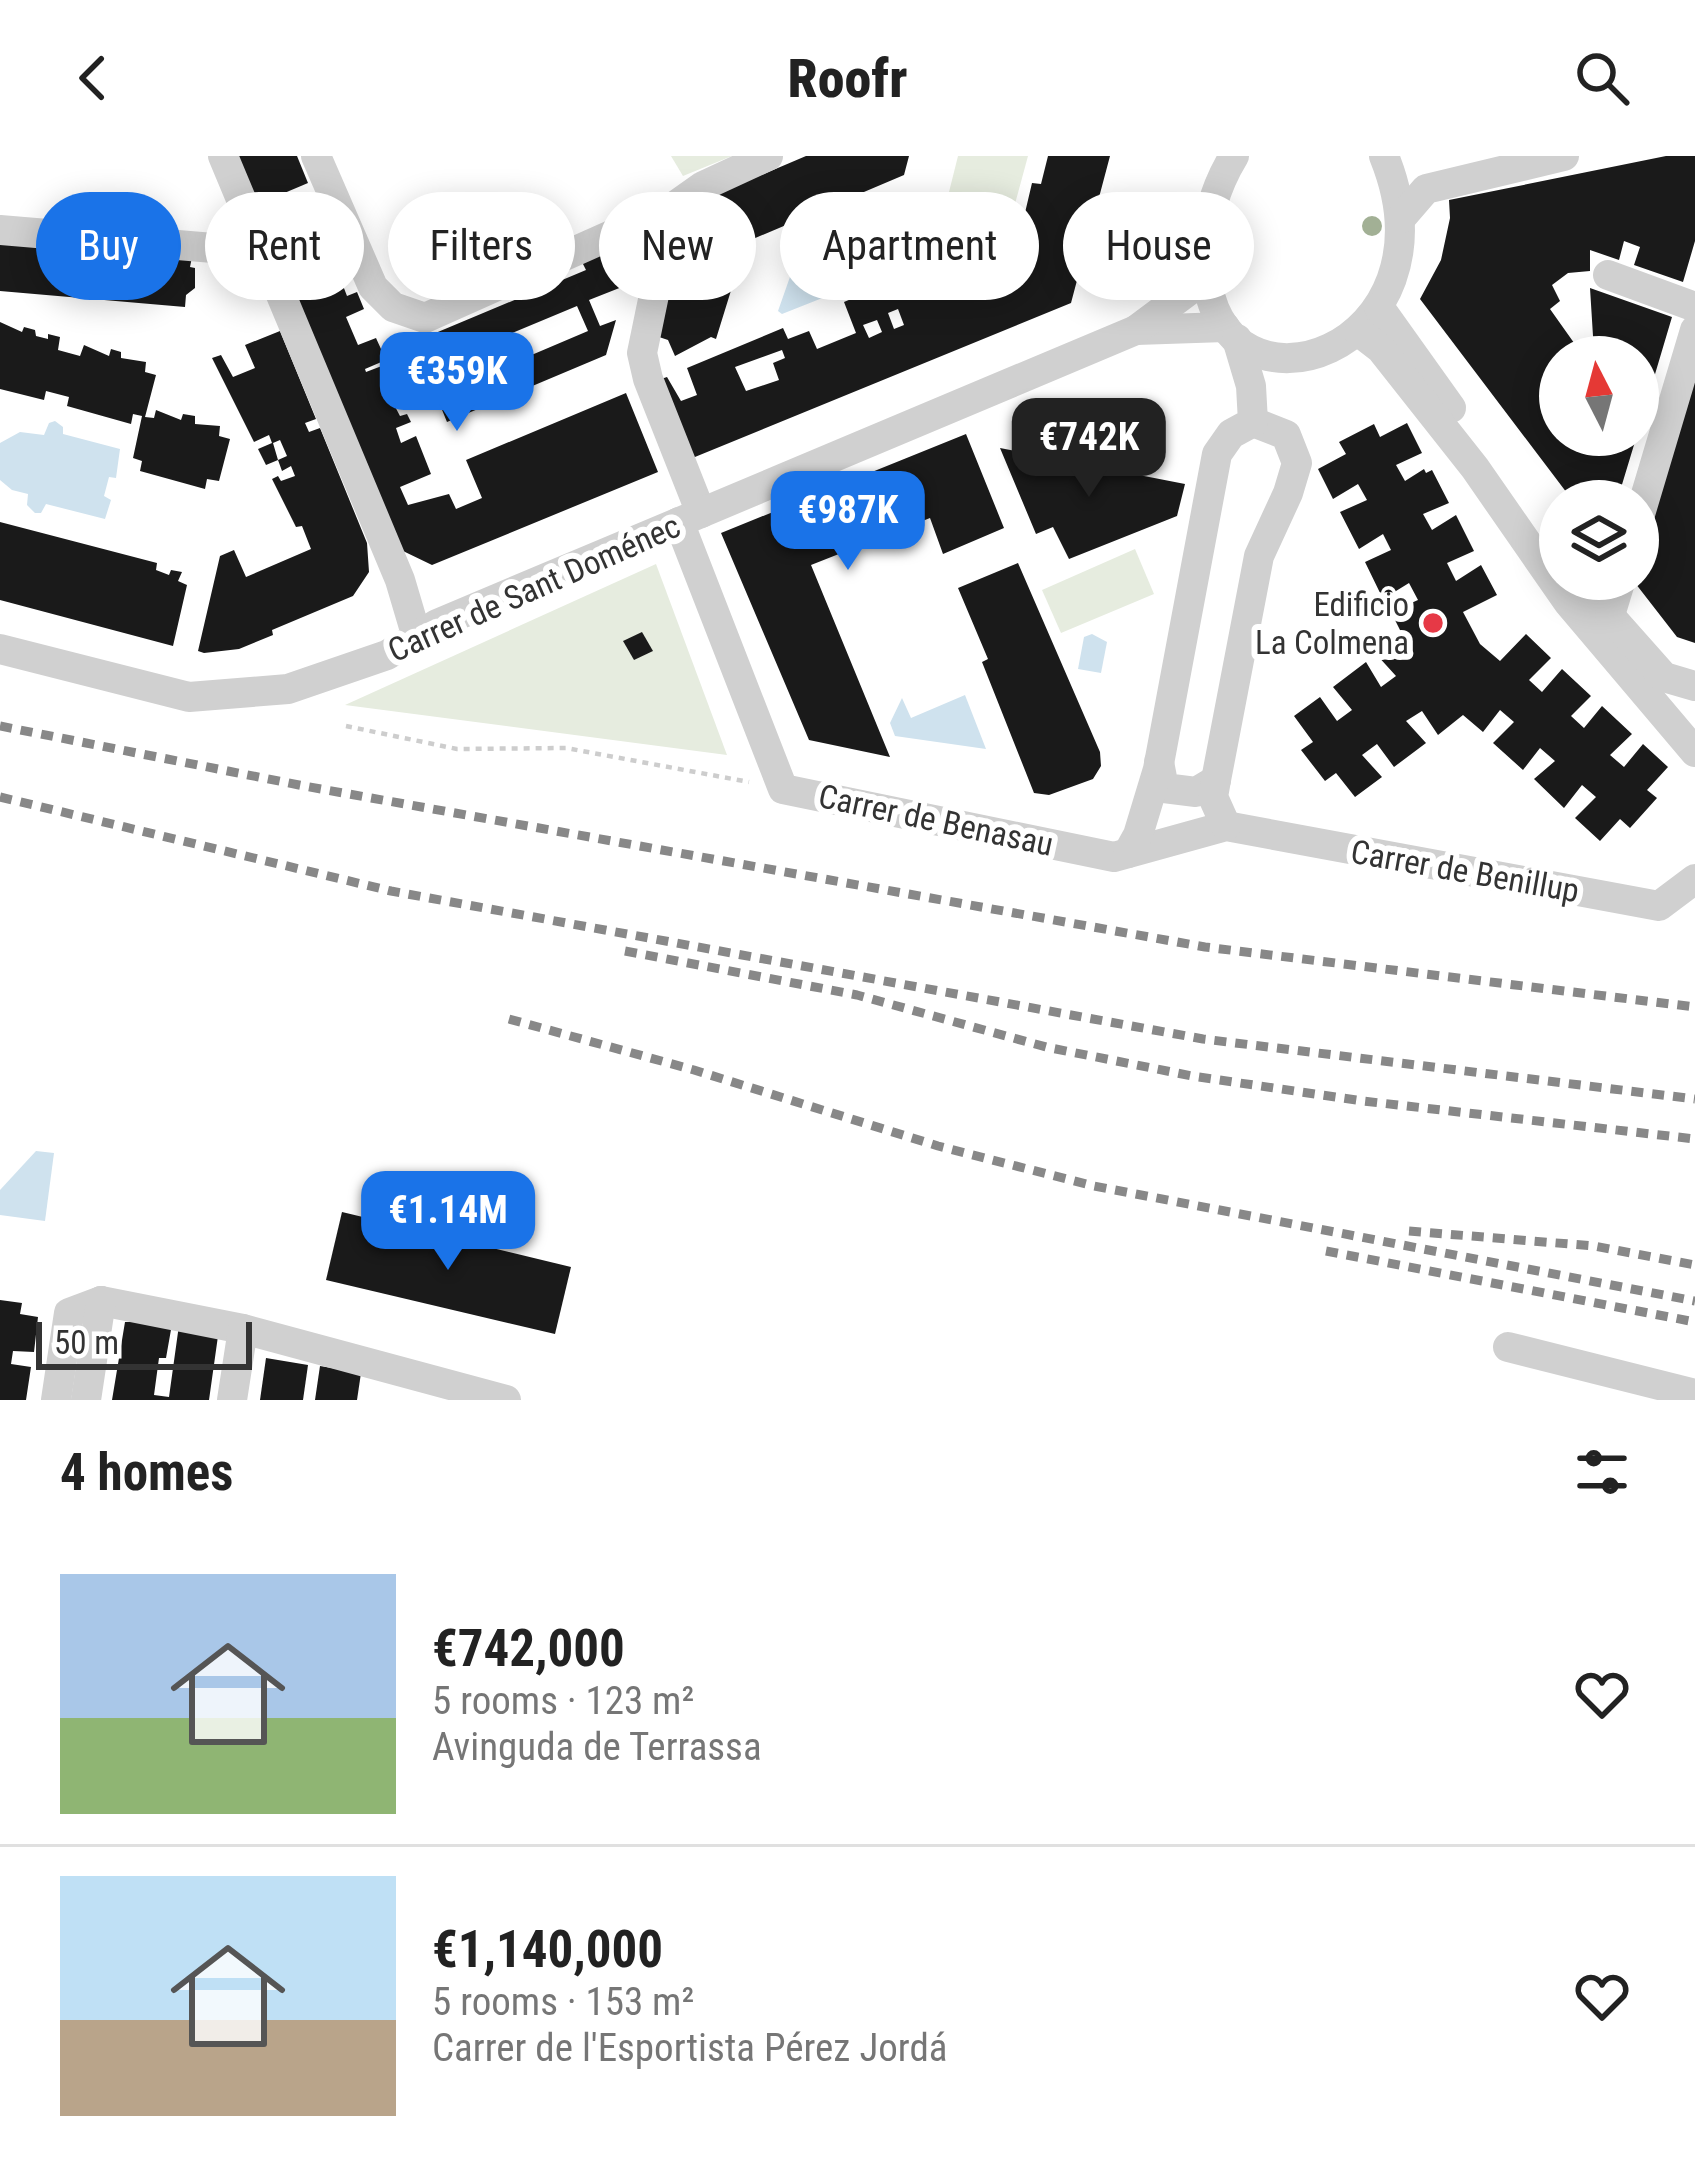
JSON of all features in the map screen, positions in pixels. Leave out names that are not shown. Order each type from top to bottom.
[{"type":"street","points":[[223,156],[237,192]]},
{"type":"street","points":[[316,156],[331,192]]},
{"type":"street","points":[[695,192],[768,156]]},
{"type":"street","points":[[1215,192],[1234,156]]},
{"type":"street","points":[[1384,156],[1401,218]]},
{"type":"street","points":[[1231,333],[1277,358],[1334,349],[1359,332],[1379,307],[1390,281],[1401,218],[1415,197],[1426,189],[1564,156]]},
{"type":"street","points":[[0,230],[205,247]]},
{"type":"street","points":[[364,267],[373,287],[393,307],[425,318],[599,241]]},
{"type":"street","points":[[1608,275],[1695,307]]},
{"type":"street","points":[[282,300],[400,580],[416,634]]},
{"type":"street","name":"Carrer de Benasau","points":[[653,300],[642,353],[648,379],[783,789],[1114,857],[1226,826]]},
{"type":"street","name":"Carrer de Sant Doménec","points":[[0,650],[189,697],[288,689],[387,655],[416,634],[1136,330],[1176,300]]},
{"type":"street","points":[[1212,300],[1231,333],[1251,386],[1253,422]]},
{"type":"street","points":[[1379,307],[1539,530]]},
{"type":"street","name":"Carrer de Sant Doménec","points":[[1136,330],[1231,333]]},
{"type":"street","points":[[1650,480],[1695,330]]},
{"type":"street","points":[[1359,332],[1381,350],[1475,468],[1568,602],[1695,752]]},
{"type":"street","points":[[1128,854],[1160,762],[1217,454],[1231,434],[1253,422]]},
{"type":"street","points":[[1226,826],[1213,797],[1259,556],[1297,463],[1286,435],[1253,422]]},
{"type":"street","points":[[1596,600],[1664,677],[1695,686]]},
{"type":"street","points":[[1610,615],[1615,600]]},
{"type":"street","points":[[1160,762],[1164,788],[1196,792],[1216,780]]},
{"type":"street","name":"Carrer de Benillup","points":[[1226,826],[1659,906],[1695,879]]},
{"type":"street","points":[[86,1400],[101,1300]]},
{"type":"street","points":[[56,1400],[69,1312],[101,1300],[243,1329],[400,1387],[506,1400]]},
{"type":"street","points":[[232,1400],[243,1329]]},
{"type":"street","points":[[1508,1347],[1695,1394]]},
{"type":"path","points":[[346,727],[457,749],[566,748],[783,789]]},
{"type":"shaded area","points":[[671,156],[732,156],[683,176]]},
{"type":"shaded area","points":[[958,156],[1028,156],[1018,192],[949,192]]},
{"type":"shaded area","points":[[1135,549],[1154,594],[1061,633],[1042,590]]},
{"type":"shaded area","points":[[656,564],[727,755],[345,705]]},
{"type":"water","points":[[782,300],[817,300],[782,314],[778,311]]},
{"type":"water","points":[[55,421],[63,427],[63,434],[120,449],[116,478],[109,477],[104,496],[111,500],[105,519],[46,504],[41,513],[35,513],[27,505],[28,494],[0,480],[0,443],[20,432],[44,435]]},
{"type":"water","points":[[1092,634],[1107,642],[1101,673],[1078,669],[1084,637]]},
{"type":"water","points":[[965,695],[986,749],[895,736],[890,723],[902,698],[911,718]]},
{"type":"water","points":[[36,1151],[54,1153],[45,1221],[0,1215],[0,1190]]},
{"type":"building","points":[[235,156],[297,156],[308,183],[287,192],[250,192]]},
{"type":"building","points":[[806,156],[909,156],[904,175],[864,192],[780,192],[780,228],[756,238],[756,192],[721,192]]},
{"type":"building","points":[[1048,156],[1110,156],[1100,192],[1063,192],[1063,300],[1071,303],[690,459],[658,380],[667,377],[681,401],[697,395],[687,368],[783,328],[788,339],[809,331],[817,349],[856,333],[844,302],[849,300],[1039,300],[1039,192],[1030,192],[1032,183],[1041,184]],"holes":[[[898,309],[904,325],[894,329],[888,313]],[[877,320],[882,332],[869,338],[863,325]],[[782,350],[785,358],[773,363],[779,380],[746,391],[735,367]]]},
{"type":"building","points":[[1666,156],[1695,156],[1695,241],[1683,282],[1634,265],[1640,247],[1624,241],[1619,260],[1590,250],[1590,271],[1568,273],[1552,285],[1560,301],[1550,309],[1569,336],[1539,336],[1539,456],[1631,456],[1623,480],[1557,480],[1420,299],[1441,260],[1449,200]]},
{"type":"building","points":[[0,242],[36,245],[36,294],[0,291]]},
{"type":"building","points":[[599,247],[599,296],[589,300],[600,326],[616,320],[606,355],[447,422],[436,395],[483,376],[472,350],[425,369],[414,342],[514,300],[575,300],[575,275],[586,270],[577,252]],"holes":[[[577,306],[588,331],[494,371],[483,345]]]},
{"type":"building","points":[[181,256],[192,257],[195,288],[186,295],[185,307],[104,300],[181,300]]},
{"type":"building","points":[[1590,288],[1672,317],[1659,361],[1659,336],[1593,336]]},
{"type":"building","points":[[295,300],[360,300],[364,309],[346,317],[358,345],[376,338],[386,360],[366,372],[387,364],[394,382],[382,387],[387,401],[391,399],[400,416],[407,414],[411,422],[396,428],[401,443],[416,436],[431,474],[400,487],[408,505],[449,494],[456,509],[482,498],[466,460],[626,393],[658,472],[432,565],[403,551]]},
{"type":"building","points":[[667,300],[728,300],[716,339],[711,337],[675,356],[668,340],[656,336]]},
{"type":"building","points":[[0,322],[22,332],[24,327],[35,330],[36,336],[48,339],[48,334],[60,337],[58,350],[80,356],[84,345],[109,356],[111,349],[121,352],[121,358],[146,362],[145,372],[156,375],[145,417],[154,418],[156,410],[181,420],[183,414],[195,416],[195,424],[220,426],[219,436],[230,439],[219,481],[207,479],[205,489],[140,471],[142,461],[133,458],[142,416],[133,414],[131,424],[67,406],[69,397],[46,391],[44,400],[0,389]]},
{"type":"building","points":[[280,331],[316,419],[305,423],[309,432],[320,428],[367,543],[369,572],[353,596],[272,630],[273,635],[239,649],[198,651],[220,556],[234,550],[246,577],[311,549],[272,479],[295,476],[291,466],[282,471],[278,460],[266,465],[258,449],[272,443],[269,435],[254,442],[212,358],[221,355],[233,377],[255,368],[245,345]],"holes":[[[280,440],[287,456],[278,460],[273,443]]]},
{"type":"building","points":[[1695,365],[1695,643],[1677,637],[1648,600],[1659,600],[1659,481]]},
{"type":"building","name":"Edificio La Colmena","points":[[1407,423],[1422,453],[1396,465],[1405,481],[1424,469],[1426,473],[1432,470],[1449,503],[1423,514],[1432,530],[1456,515],[1474,551],[1447,563],[1456,581],[1481,565],[1497,595],[1463,612],[1480,644],[1500,661],[1526,634],[1551,658],[1529,680],[1542,692],[1562,669],[1591,696],[1571,716],[1584,728],[1602,706],[1632,734],[1610,755],[1624,767],[1643,744],[1668,767],[1647,790],[1657,798],[1630,828],[1620,819],[1600,841],[1575,818],[1596,797],[1582,785],[1564,808],[1534,779],[1555,761],[1540,748],[1523,770],[1493,743],[1514,722],[1500,710],[1483,732],[1463,715],[1438,735],[1422,711],[1406,721],[1426,743],[1394,767],[1377,744],[1362,755],[1382,777],[1355,797],[1336,773],[1325,781],[1301,750],[1313,742],[1294,716],[1320,697],[1337,721],[1352,710],[1333,687],[1366,662],[1381,687],[1396,676],[1376,654],[1402,634],[1391,612],[1418,600],[1409,583],[1383,599],[1365,562],[1391,550],[1383,534],[1359,549],[1340,512],[1367,500],[1358,484],[1333,499],[1318,469],[1346,454],[1339,442],[1374,424],[1380,437]]},
{"type":"building","points":[[966,434],[1004,528],[943,554],[930,518],[811,565],[890,757],[809,740],[721,533]]},
{"type":"building","points":[[1000,448],[1185,484],[1177,516],[1069,559],[1053,527],[1036,534]]},
{"type":"building","points":[[0,522],[157,563],[156,570],[169,575],[171,570],[182,572],[178,581],[187,585],[173,646],[0,600]]},
{"type":"building","points":[[1018,563],[1100,752],[1101,766],[1093,779],[1049,795],[1034,793],[958,588]]},
{"type":"building","points":[[642,632],[653,651],[634,660],[623,641]]},
{"type":"building","points":[[342,1212],[571,1267],[555,1334],[326,1280]]},
{"type":"building","points":[[0,1300],[22,1303],[20,1314],[38,1317],[34,1352],[13,1351],[11,1364],[31,1367],[26,1400],[0,1400]]},
{"type":"building","points":[[131,1317],[172,1324],[166,1358],[159,1358],[154,1395],[169,1397],[179,1325],[218,1336],[209,1400],[112,1400],[125,1322]]},
{"type":"building","points":[[266,1358],[308,1365],[303,1400],[260,1400]]},
{"type":"building","points":[[320,1366],[361,1373],[357,1400],[315,1400]]},
{"type":"railway","points":[[0,726],[304,786],[1205,947],[1695,1007]]},
{"type":"railway","points":[[0,797],[391,891],[1203,1039],[1695,1099]]},
{"type":"railway","points":[[625,951],[857,995],[1046,1047],[1192,1076],[1695,1139]]},
{"type":"railway","points":[[509,1019],[694,1070],[938,1146],[1094,1186],[1695,1301]]},
{"type":"railway","points":[[1409,1231],[1594,1246],[1695,1265]]},
{"type":"railway","points":[[1326,1251],[1695,1322]]},
{"type":"place","name":"Edificio La Colmena","points":[[1433,623]]}]
